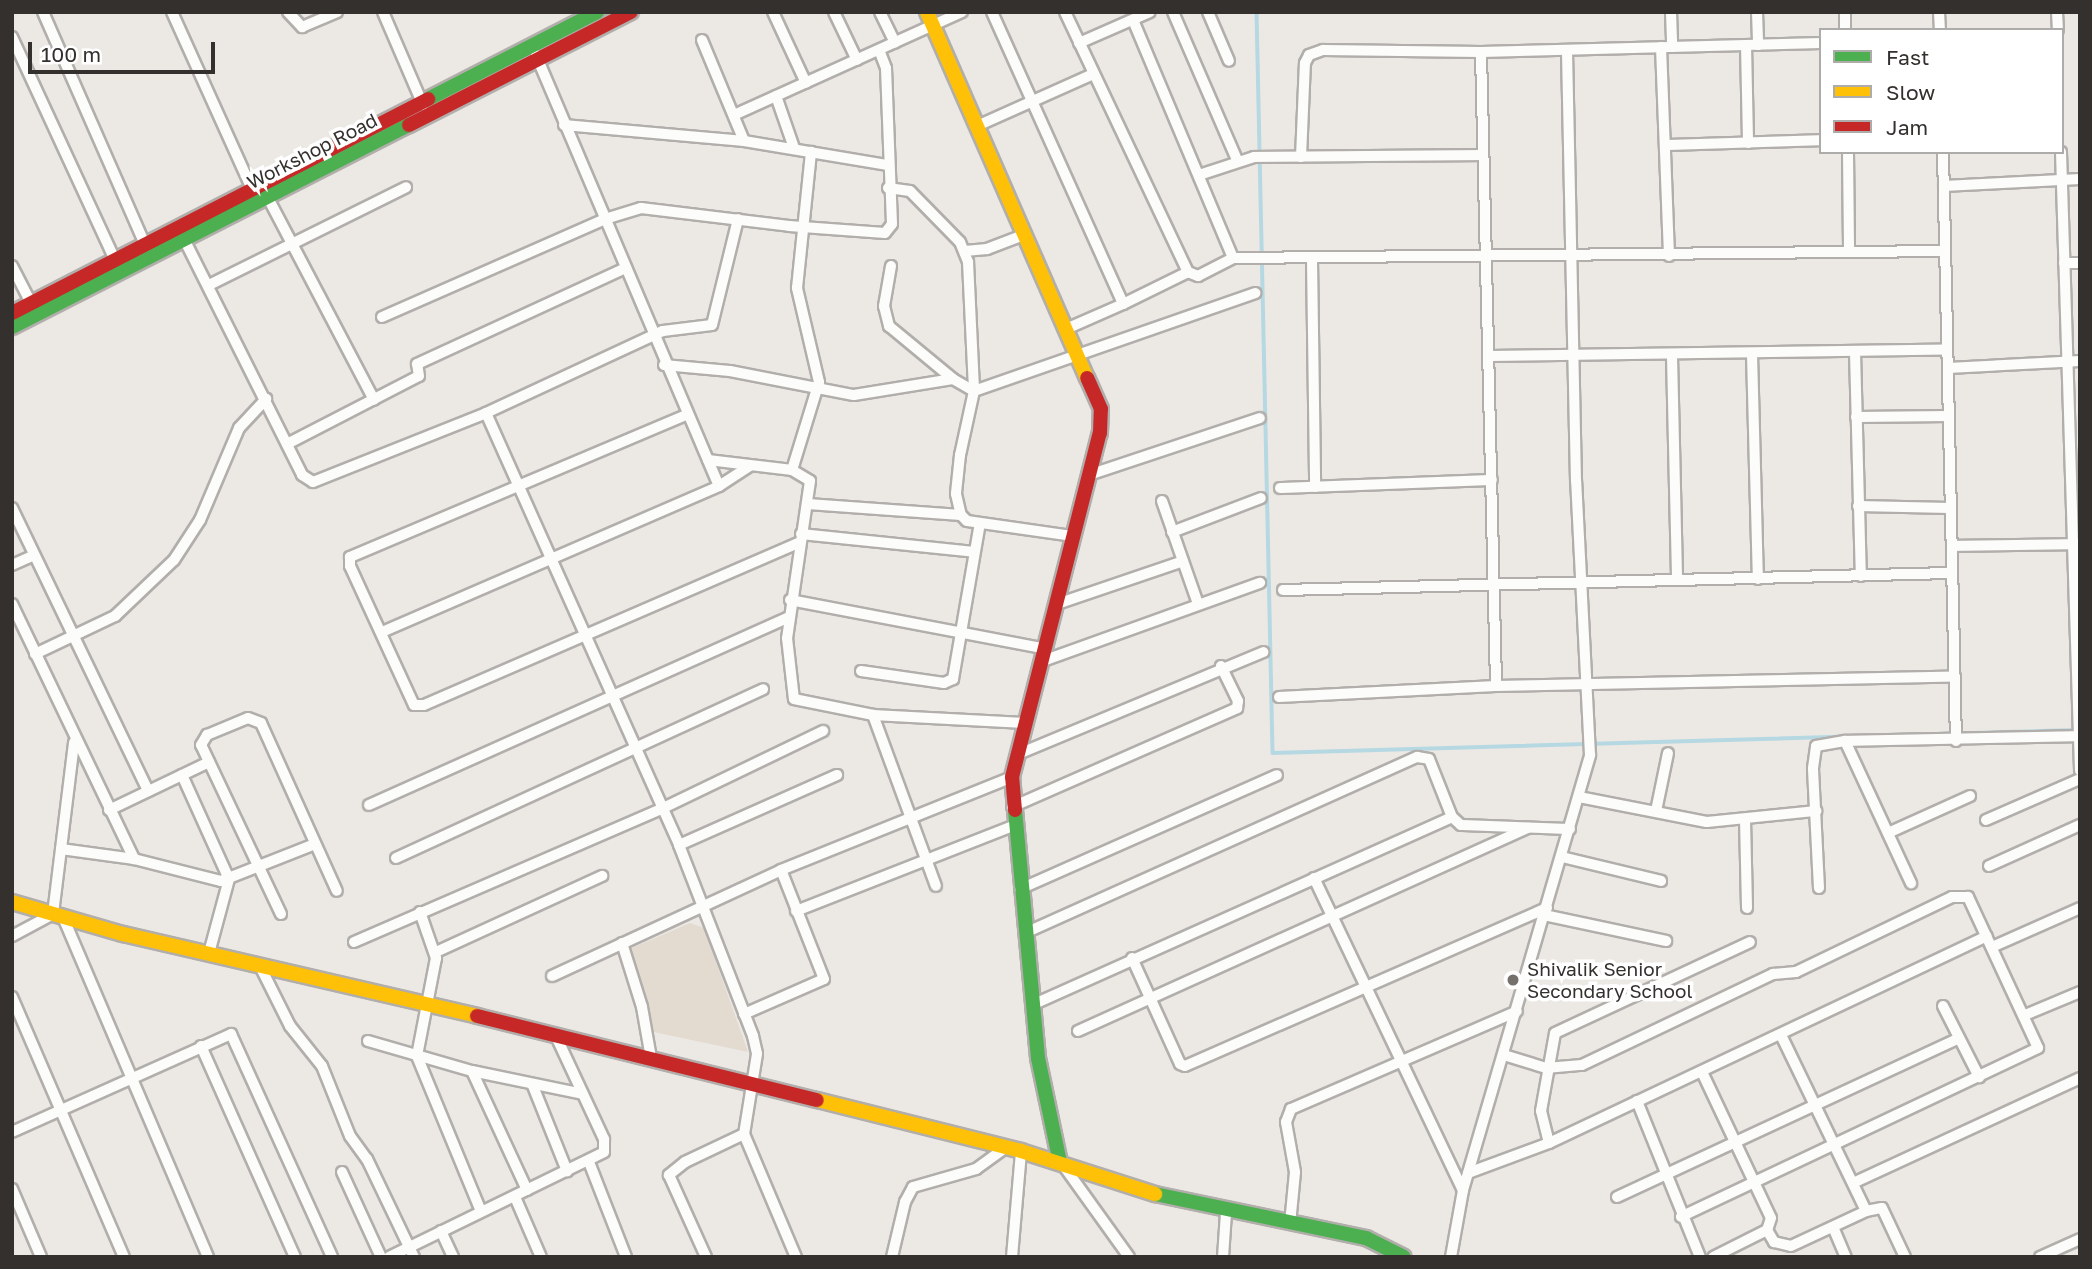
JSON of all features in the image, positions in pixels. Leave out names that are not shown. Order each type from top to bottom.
[{"type":"main road","name":"Workshop Road","points":[[12,327],[267,196],[531,45],[597,12]]},
{"type":"main road","name":"Workshop Road","points":[[12,313],[252,189],[537,59],[631,12]]},
{"type":"main road","points":[[929,19],[1101,410],[1089,475],[1015,755],[1012,777],[1013,826],[1038,1058],[1060,1162]]},
{"type":"main road","points":[[12,902],[209,953],[555,1034],[1021,1151],[1098,1177],[1226,1213],[1366,1238],[1404,1257]]},
{"type":"street","points":[[43,12],[145,244]]},
{"type":"street","points":[[172,12],[252,189]]},
{"type":"street","points":[[288,12],[302,27],[337,12]]},
{"type":"street","points":[[383,12],[425,108]]},
{"type":"street","points":[[773,12],[806,83]]},
{"type":"street","points":[[834,12],[857,60]]},
{"type":"street","points":[[880,12],[895,43]]},
{"type":"street","points":[[734,115],[895,43],[929,19],[962,12]]},
{"type":"street","points":[[992,12],[1123,304]]},
{"type":"street","points":[[1065,12],[1188,272],[1198,276],[1233,258],[1254,257],[1312,260],[1484,259],[1945,251]]},
{"type":"street","points":[[1079,43],[1150,12]]},
{"type":"street","points":[[1173,12],[1238,162]]},
{"type":"street","points":[[1208,12],[1229,61]]},
{"type":"street","points":[[1669,256],[1665,145],[1667,47],[1671,12]]},
{"type":"street","points":[[1758,12],[1758,45]]},
{"type":"street","points":[[1133,20],[1233,258]]},
{"type":"street","points":[[12,37],[115,260]]},
{"type":"street","points":[[702,40],[744,141]]},
{"type":"street","points":[[1301,156],[1300,90],[1309,55],[1331,50],[1481,52],[1819,43]]},
{"type":"street","points":[[531,45],[626,268],[664,365],[719,486]]},
{"type":"street","points":[[1746,45],[1748,143]]},
{"type":"street","points":[[382,317],[605,219],[641,208],[668,208],[738,219],[885,233],[892,225],[888,188],[886,76],[879,50]]},
{"type":"street","points":[[1451,1257],[1463,1189],[1570,829],[1590,743],[1573,358],[1567,50]]},
{"type":"street","points":[[1481,52],[1496,687]]},
{"type":"street","points":[[977,126],[1093,74]]},
{"type":"street","points":[[776,96],[794,148]]},
{"type":"street","points":[[564,125],[744,141],[888,165]]},
{"type":"street","points":[[1665,145],[1819,140]]},
{"type":"street","points":[[792,470],[817,390],[818,374],[797,288],[811,152]]},
{"type":"street","points":[[1847,154],[1849,252]]},
{"type":"street","points":[[1943,154],[1956,737]]},
{"type":"street","points":[[2061,154],[2080,771]]},
{"type":"street","points":[[1199,175],[1260,157],[1482,155]]},
{"type":"street","points":[[1944,186],[2080,179]]},
{"type":"street","points":[[209,285],[406,187]]},
{"type":"street","points":[[888,188],[910,191],[965,251],[974,391],[960,455],[956,494],[961,515]]},
{"type":"street","points":[[267,196],[374,400]]},
{"type":"street","points":[[184,239],[302,475],[313,482],[486,413],[672,328],[715,323],[738,219]]},
{"type":"street","points":[[965,251],[987,249],[1023,235]]},
{"type":"street","points":[[1312,260],[1315,487]]},
{"type":"street","points":[[2064,262],[2080,263]]},
{"type":"street","points":[[12,266],[31,303]]},
{"type":"street","points":[[891,266],[884,306],[889,326],[953,379],[974,391],[1078,358],[1255,293]]},
{"type":"street","points":[[287,444],[419,376],[417,364],[626,268]]},
{"type":"street","points":[[1066,329],[1188,272]]},
{"type":"street","points":[[1490,356],[1573,358],[1947,350]]},
{"type":"street","points":[[1855,352],[1861,576]]},
{"type":"street","points":[[1752,354],[1758,579]]},
{"type":"street","points":[[1672,356],[1677,580]]},
{"type":"street","points":[[1948,368],[2080,361]]},
{"type":"street","points":[[664,365],[730,371],[817,390],[867,395],[953,379]]},
{"type":"street","points":[[35,654],[129,606],[174,560],[200,520],[239,428],[266,400]]},
{"type":"street","points":[[486,413],[678,845],[744,1014],[757,1055],[744,1134],[796,1257]]},
{"type":"street","points":[[686,415],[350,556],[350,566],[382,632],[410,700],[419,706],[800,538],[974,552]]},
{"type":"street","points":[[1856,417],[1949,416]]},
{"type":"street","points":[[1089,475],[1259,418]]},
{"type":"street","points":[[708,460],[792,470],[810,481],[790,600],[788,664],[794,699],[873,715],[1025,723]]},
{"type":"street","points":[[382,632],[551,562],[719,486],[750,466]]},
{"type":"street","points":[[1280,488],[1492,480]]},
{"type":"street","points":[[1172,532],[1261,498]]},
{"type":"street","points":[[1162,501],[1198,604]]},
{"type":"street","points":[[807,504],[961,515],[981,523],[1072,536]]},
{"type":"street","points":[[1858,506],[1950,508]]},
{"type":"street","points":[[12,508],[148,791]]},
{"type":"street","points":[[862,671],[949,682],[955,674],[958,635],[981,523]]},
{"type":"street","points":[[1952,546],[2075,544]]},
{"type":"street","points":[[12,565],[34,555]]},
{"type":"street","points":[[1054,605],[1183,561]]},
{"type":"street","points":[[1283,590],[1952,573]]},
{"type":"street","points":[[790,600],[1041,655],[1260,583]]},
{"type":"street","points":[[12,604],[74,740],[134,859]]},
{"type":"street","points":[[369,805],[611,694],[789,617]]},
{"type":"street","points":[[1015,755],[1221,666],[1263,652]]},
{"type":"street","points":[[1012,807],[1237,708],[1238,701],[1221,666]]},
{"type":"street","points":[[1279,697],[1586,684],[1955,676]]},
{"type":"street","points":[[396,858],[763,689]]},
{"type":"street","points":[[873,715],[936,886]]},
{"type":"street","points":[[281,914],[209,762],[202,739],[255,717],[337,891]]},
{"type":"street","points":[[354,942],[661,809],[823,731]]},
{"type":"street","points":[[1819,888],[1813,751],[1824,743],[2077,733]]},
{"type":"street","points":[[74,740],[61,849],[58,915],[208,1257]]},
{"type":"street","points":[[1845,741],[1911,883]]},
{"type":"street","points":[[1656,811],[1668,753]]},
{"type":"street","points":[[1025,933],[1417,757],[1431,763],[1452,817],[1468,828],[1570,829]]},
{"type":"street","points":[[109,810],[209,762]]},
{"type":"street","points":[[182,775],[229,879],[209,953]]},
{"type":"street","points":[[678,845],[837,775]]},
{"type":"street","points":[[1020,889],[1277,775]]},
{"type":"street","points":[[552,976],[781,870],[909,815],[1012,777]]},
{"type":"street","points":[[1986,820],[2080,779]]},
{"type":"street","points":[[1888,833],[1970,796]]},
{"type":"street","points":[[1579,797],[1707,822],[1816,811]]},
{"type":"street","points":[[1032,1005],[1452,817]]},
{"type":"street","points":[[1745,819],[1747,908]]},
{"type":"street","points":[[1989,866],[2080,825]]},
{"type":"street","points":[[796,911],[1013,826]]},
{"type":"street","points":[[1077,1031],[1532,827]]},
{"type":"street","points":[[61,849],[134,859],[212,882],[229,879],[315,844]]},
{"type":"street","points":[[1562,857],[1661,881]]},
{"type":"street","points":[[744,1014],[824,979],[781,870]]},
{"type":"street","points":[[436,952],[602,876]]},
{"type":"street","points":[[1314,878],[1463,1189]]},
{"type":"street","points":[[1504,1055],[1546,1068],[1571,1068],[1601,1057],[1773,974],[1801,970],[1957,895],[1968,897],[2038,1048],[1681,1217]]},
{"type":"street","points":[[1992,947],[2080,908]]},
{"type":"street","points":[[419,912],[436,952],[424,1003],[416,1056],[481,1211]]},
{"type":"street","points":[[1132,958],[1149,999],[1184,1066],[1546,912],[1666,941]]},
{"type":"street","points":[[12,936],[58,915]]},
{"type":"street","points":[[1468,1173],[1549,1143],[1987,936]]},
{"type":"street","points":[[1549,1143],[1541,1111],[1546,1068],[1553,1036],[1564,1025],[1751,942]]},
{"type":"street","points":[[622,943],[642,1007],[651,1058]]},
{"type":"street","points":[[259,964],[290,1026],[316,1055],[350,1136],[367,1159],[412,1252]]},
{"type":"street","points":[[2025,1015],[2080,992]]},
{"type":"street","points":[[12,996],[124,1257]]},
{"type":"street","points":[[1943,1006],[1979,1077]]},
{"type":"street","points":[[1290,1224],[1295,1172],[1286,1122],[1292,1109],[1401,1058],[1517,1011]]},
{"type":"street","points":[[389,1257],[412,1252],[441,1231],[589,1162],[606,1146],[555,1034]]},
{"type":"street","points":[[12,1132],[223,1035],[235,1037],[332,1257]]},
{"type":"street","points":[[1781,1035],[1866,1211]]},
{"type":"street","points":[[1617,1196],[1735,1139],[1959,1038]]},
{"type":"street","points":[[368,1041],[472,1071],[533,1086],[583,1094]]},
{"type":"street","points":[[201,1046],[295,1257]]},
{"type":"street","points":[[472,1071],[527,1190]]},
{"type":"street","points":[[1702,1072],[1771,1218],[1767,1230],[1713,1257]]},
{"type":"street","points":[[1853,1183],[2080,1078]]},
{"type":"street","points":[[533,1086],[567,1171]]},
{"type":"street","points":[[1637,1101],[1668,1172],[1681,1217],[1700,1257]]},
{"type":"street","points":[[706,1257],[670,1172],[744,1134]]},
{"type":"street","points":[[892,1257],[905,1202],[913,1187],[976,1169],[1005,1148]]},
{"type":"street","points":[[1012,1257],[1021,1151]]},
{"type":"street","points":[[589,1162],[626,1257]]},
{"type":"street","points":[[1060,1162],[1129,1257]]},
{"type":"street","points":[[342,1172],[381,1257]]},
{"type":"street","points":[[12,1189],[41,1257]]},
{"type":"street","points":[[514,1197],[541,1257]]},
{"type":"street","points":[[1767,1230],[1774,1242],[1785,1247],[1866,1211],[1885,1210],[1905,1257]]},
{"type":"street","points":[[1223,1257],[1226,1213]]},
{"type":"street","points":[[1833,1227],[1846,1257]]},
{"type":"street","points":[[441,1231],[453,1257]]},
{"type":"street","points":[[2040,1257],[2080,1239]]},
{"type":"shaded area","points":[[690,923],[704,928],[748,1052],[649,1031],[630,949]]},
{"type":"waterway","points":[[1257,12],[1273,753],[2078,730]]},
{"type":"traffic: fast","points":[[428,99],[597,12]]},
{"type":"traffic: fast","points":[[12,327],[409,125]]},
{"type":"traffic: fast","points":[[1015,810],[1038,1058],[1060,1162]]},
{"type":"traffic: fast","points":[[1155,1194],[1366,1238],[1404,1257]]},
{"type":"traffic: slow","points":[[927,12],[1087,378]]},
{"type":"traffic: slow","points":[[12,902],[123,934],[477,1016]]},
{"type":"traffic: slow","points":[[817,1100],[1021,1151],[1155,1194]]},
{"type":"traffic: jam","points":[[409,125],[631,12]]},
{"type":"traffic: jam","points":[[12,313],[428,99]]},
{"type":"traffic: jam","points":[[1015,810],[1012,777],[1100,433],[1101,409],[1087,378]]},
{"type":"traffic: jam","points":[[477,1016],[817,1100]]},
{"type":"place","name":"Shivalik Senior Secondary School","points":[[1513,980]]}]
